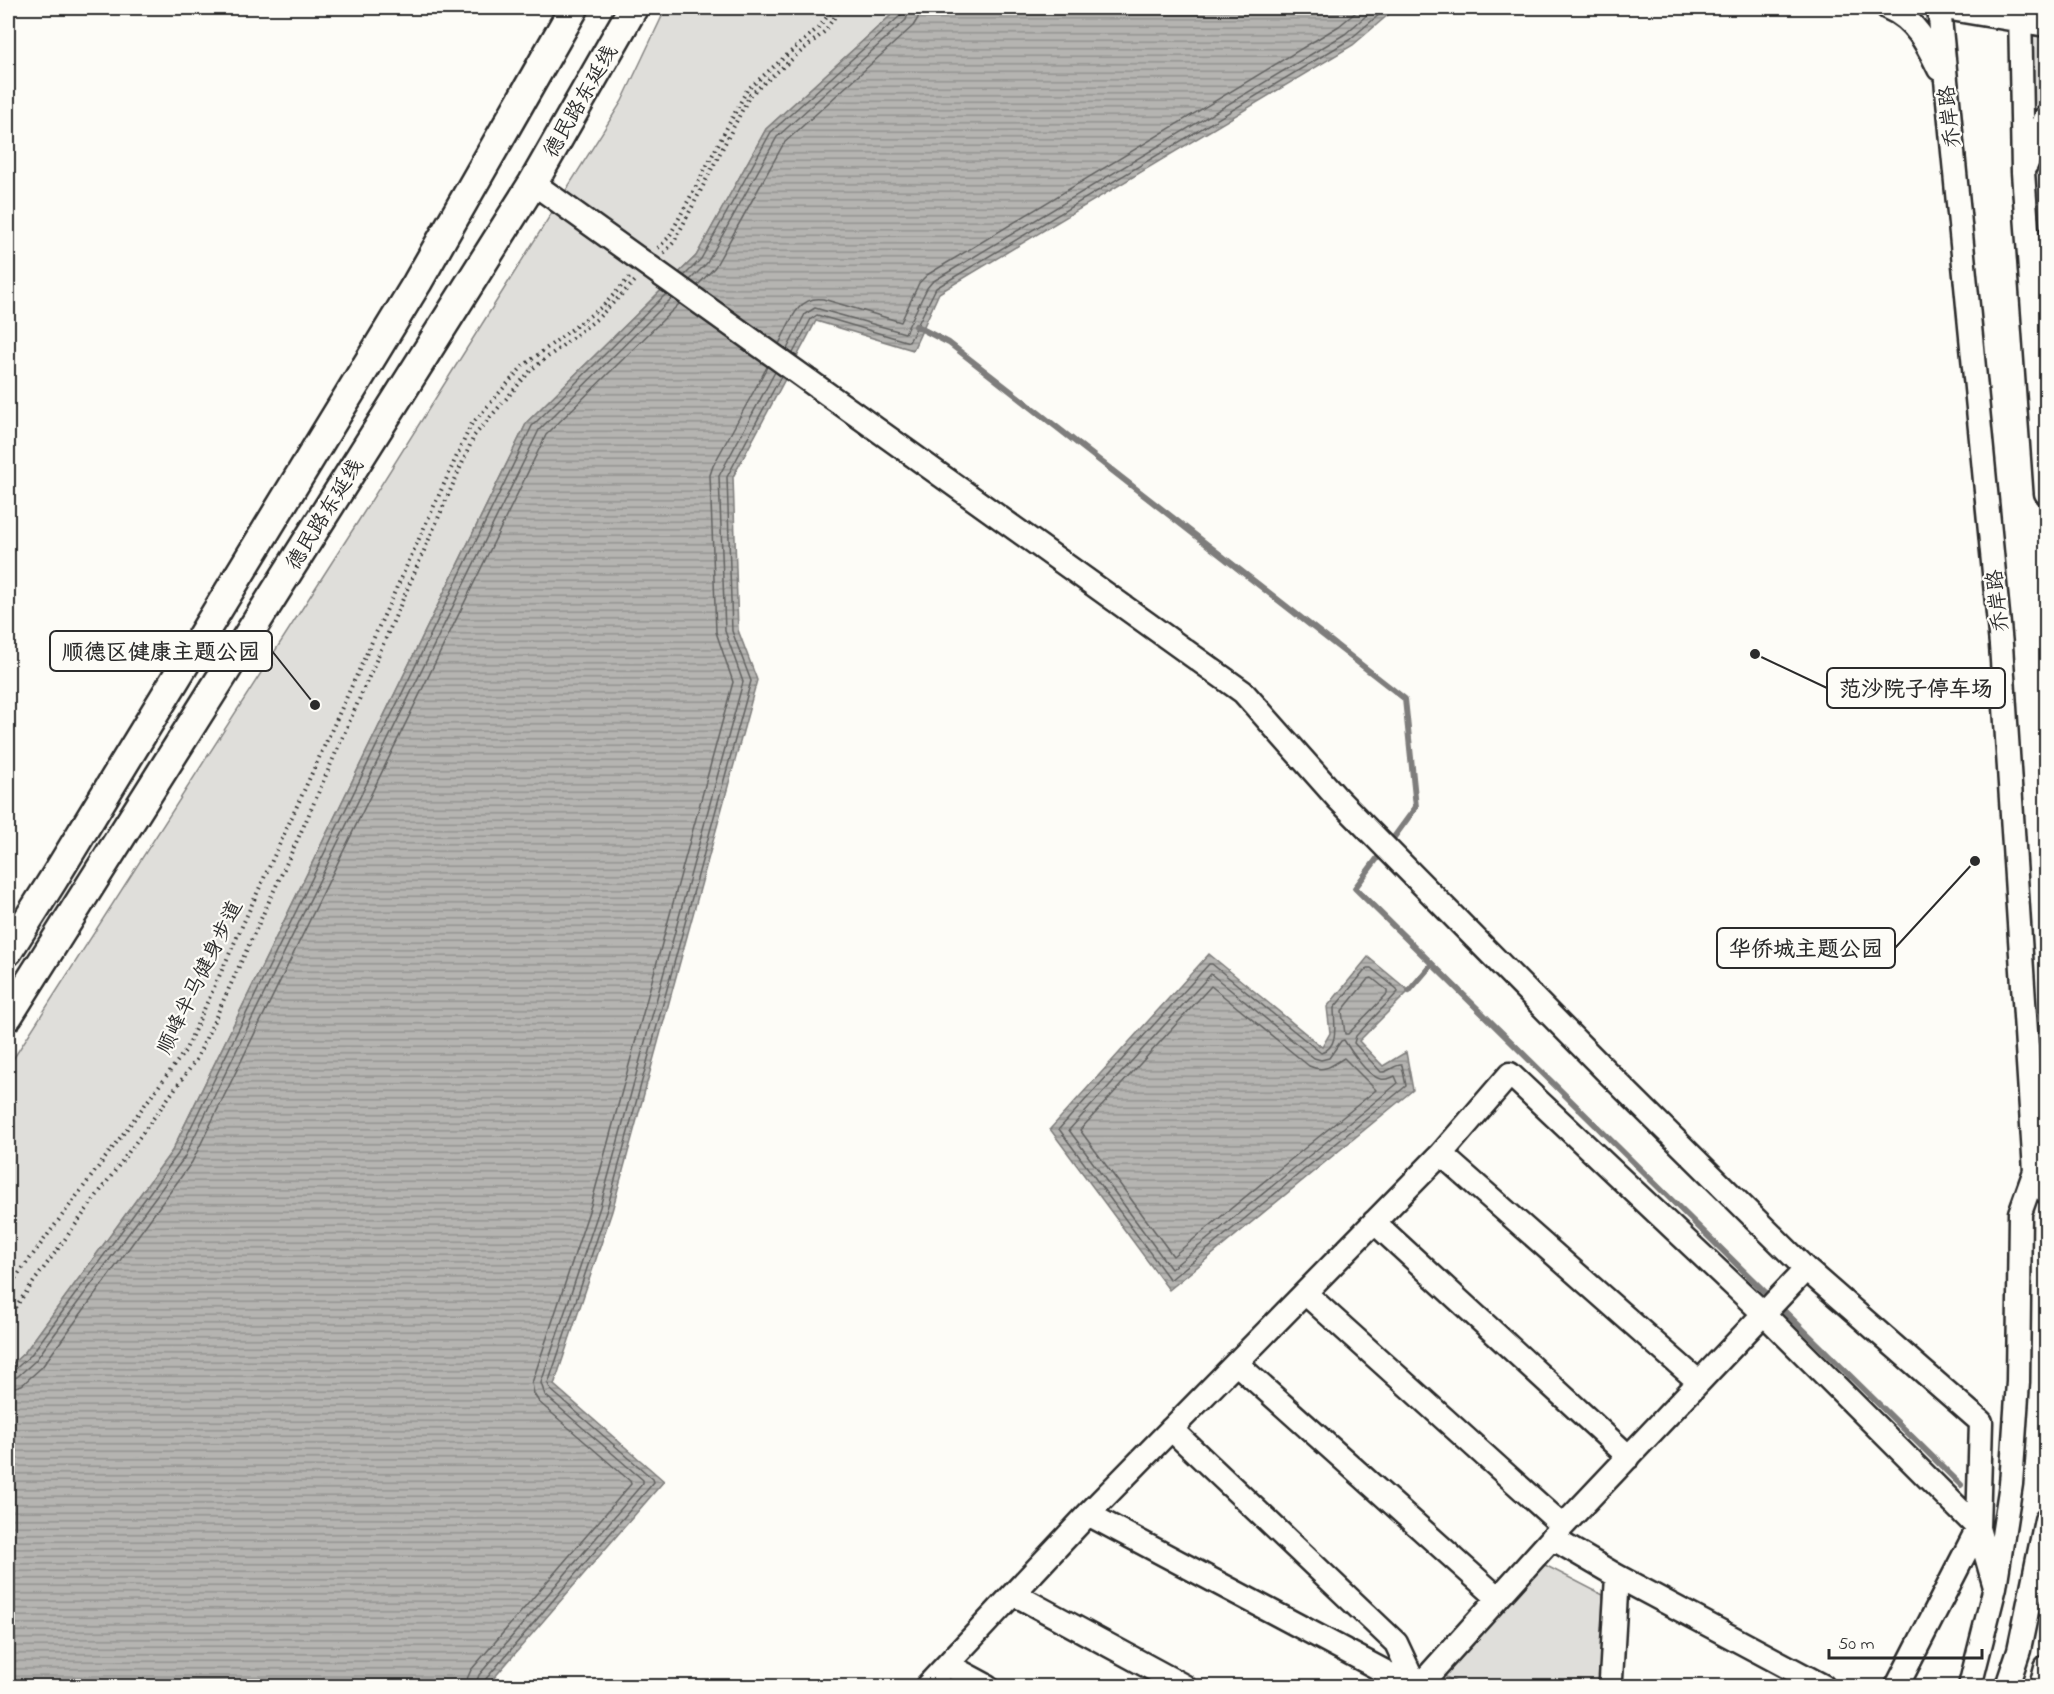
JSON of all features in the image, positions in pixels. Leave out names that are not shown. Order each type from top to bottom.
[{"type":"main road","name":"德民路东延线","points":[[8,951],[417,283],[574,8]]},
{"type":"main road","name":"德民路东延线","points":[[8,1016],[533,183],[633,8]]},
{"type":"street","points":[[1888,8],[1895,10],[1923,35],[1946,82]]},
{"type":"street","name":"乔岸路","points":[[1939,8],[2001,645],[2035,1171],[2046,1192]]},
{"type":"street","points":[[1945,8],[2020,14],[2046,25]]},
{"type":"street","points":[[2020,14],[2023,172],[2046,493]]},
{"type":"street","points":[[2023,172],[2046,117]]},
{"type":"street","points":[[533,183],[1243,692],[1337,798],[1606,1071],[1800,1276],[2013,1448]]},
{"type":"street","points":[[927,1686],[1088,1514],[1441,1154],[1510,1074],[1763,1314],[1978,1528]]},
{"type":"street","points":[[1441,1154],[1699,1382]]},
{"type":"street","points":[[1970,1686],[1995,1587],[2011,1484],[2018,1382],[2020,1214],[2035,1171]]},
{"type":"street","points":[[1374,1222],[1629,1456]]},
{"type":"street","points":[[1416,1686],[1800,1276]]},
{"type":"street","points":[[1305,1293],[1558,1532],[1617,1576],[1823,1686]]},
{"type":"street","points":[[1236,1363],[1498,1598]]},
{"type":"street","points":[[1981,1422],[1978,1528],[1995,1587]]},
{"type":"street","points":[[1171,1429],[1396,1643],[1416,1686]]},
{"type":"street","points":[[1088,1514],[1416,1686]]},
{"type":"street","points":[[2007,1686],[2019,1650],[2046,1520]]},
{"type":"street","points":[[1897,1686],[1978,1528]]},
{"type":"street","points":[[1614,1684],[1617,1576]]},
{"type":"street","points":[[1014,1593],[1184,1686]]},
{"type":"street","points":[[948,1665],[987,1686]]},
{"type":"street","points":[[2041,1686],[2046,1667]]},
{"type":"path","points":[[8,1317],[196,1060],[306,821],[474,436],[531,370],[598,318],[646,265],[669,237],[747,90],[819,27],[834,8]]},
{"type":"path","points":[[646,265],[674,242],[750,95],[824,32],[841,8]]},
{"type":"path","name":"顺峰半马健身步道","points":[[8,1288],[185,1051],[471,425],[523,366],[604,305],[646,265]]},
{"type":"shaded area","points":[[666,8],[899,8],[766,129],[696,256],[527,422],[172,1151],[25,1352],[8,1368],[8,1067],[359,520],[622,101]]},
{"type":"shaded area","points":[[2021,20],[2046,25],[2046,436]]},
{"type":"shaded area","points":[[1543,1564],[1603,1595],[1600,1675],[1595,1686],[1463,1686],[1444,1676]]},
{"type":"water","points":[[899,8],[1396,8],[1353,45],[939,293],[913,350],[816,321],[733,477],[738,630],[757,680],[612,1211],[554,1385],[664,1481],[487,1686],[8,1686],[8,1368],[25,1352],[172,1151],[527,422],[696,256],[766,129]]},
{"type":"water","points":[[1209,954],[1322,1047],[1330,1033],[1327,1007],[1368,957],[1409,991],[1359,1041],[1383,1066],[1406,1052],[1413,1090],[1169,1290],[1050,1129]]},
{"type":"waterway","points":[[916,326],[949,343],[1405,699],[1416,807],[1389,844]]},
{"type":"waterway","points":[[1382,852],[1355,888],[1771,1298]]},
{"type":"waterway","points":[[1409,991],[1432,964]]},
{"type":"waterway","points":[[1778,1305],[1961,1485]]},
{"type":"place","name":"范沙院子停车场","points":[[1755,654]]},
{"type":"place","name":"顺德区健康主题公园","points":[[315,705]]},
{"type":"place","name":"华侨城主题公园","points":[[1975,861]]}]
